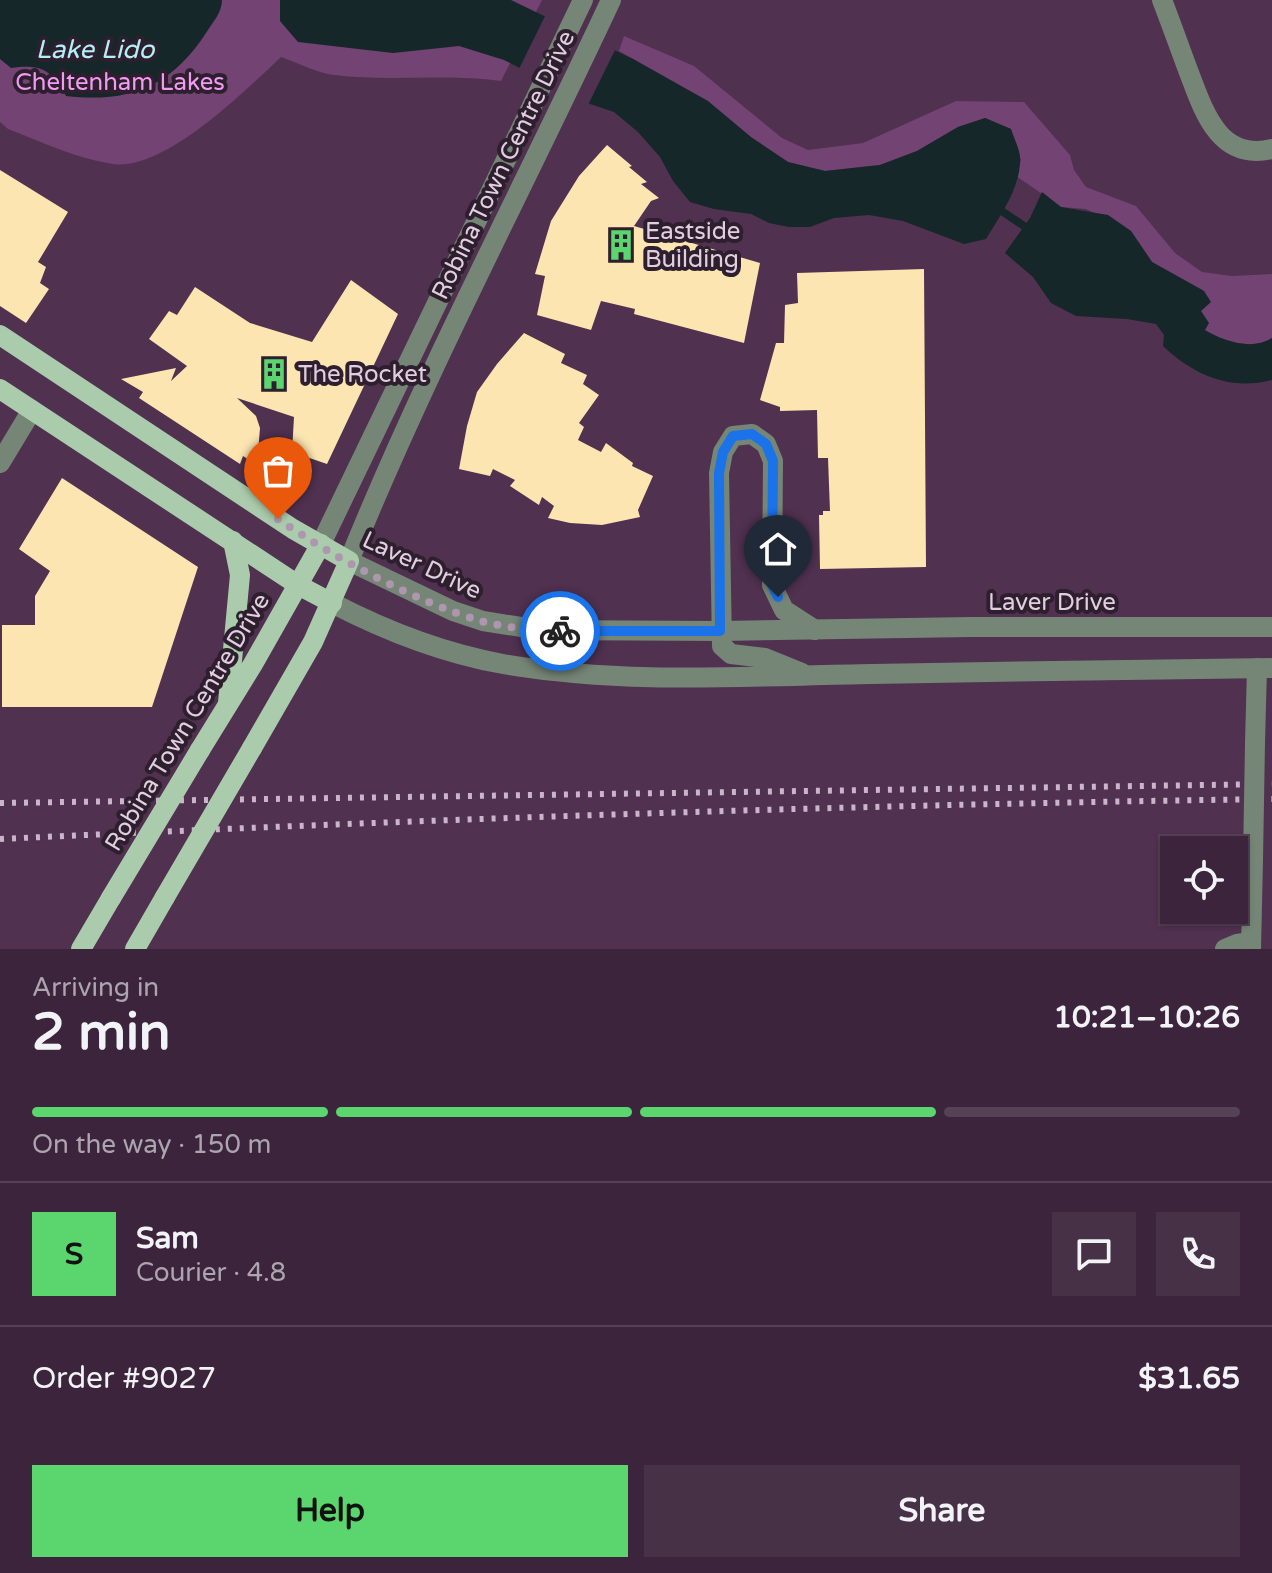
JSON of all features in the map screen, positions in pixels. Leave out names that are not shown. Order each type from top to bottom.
[{"type":"main road","name":"Laver Drive","points":[[0,335],[293,529],[349,561]]},
{"type":"main road","points":[[0,389],[298,585],[332,603]]},
{"type":"main road","points":[[227,707],[232,631],[240,575],[233,541]]},
{"type":"main road","name":"Robina Town Centre Drive","points":[[81,949],[321,544]]},
{"type":"main road","name":"Robina Town Centre Drive","points":[[135,949],[301,664],[349,561]]},
{"type":"street","name":"Robina Town Centre Drive","points":[[321,544],[583,0]]},
{"type":"street","points":[[1162,0],[1210,124],[1234,145],[1261,151],[1272,149]]},
{"type":"street","name":"Robina Town Centre Drive","points":[[349,561],[369,511],[608,5]]},
{"type":"street","points":[[0,463],[32,410]]},
{"type":"street","points":[[805,675],[765,658],[731,654],[722,646],[719,473],[723,452],[733,436],[752,434],[766,444],[773,461],[772,585],[784,610],[816,631]]},
{"type":"street","name":"Laver Drive","points":[[349,561],[453,611],[496,624],[567,631],[1272,627]]},
{"type":"street","points":[[332,603],[404,636],[466,655],[515,666],[584,674],[703,677],[1264,668],[1255,743],[1251,946],[1237,944],[1225,949]]},
{"type":"green space","name":"Cheltenham Lakes","points":[[0,0],[542,0],[501,81],[334,75],[281,57],[226,107],[179,142],[133,163],[113,164],[60,150],[8,129],[0,122]]},
{"type":"green space","points":[[624,36],[694,66],[782,138],[808,150],[863,143],[956,101],[1024,102],[1070,155],[1074,170],[1086,187],[1136,206],[1175,253],[1202,272],[1232,276],[1272,274],[1272,338],[1247,344],[1229,341],[1204,330],[1200,312],[1204,291],[1152,262],[1131,231],[1086,209],[1061,207],[1016,176],[1021,160],[1011,129],[985,118],[958,127],[917,151],[880,165],[825,171],[788,162],[619,51]]},
{"type":"water","name":"Lake Lido","points":[[0,0],[222,0],[216,18],[192,52],[162,79],[128,94],[88,98],[66,96],[50,75],[38,68],[11,68],[0,59]]},
{"type":"water","points":[[280,0],[511,0],[635,60],[708,101],[751,137],[788,162],[825,171],[880,165],[917,151],[958,127],[985,118],[1011,129],[1020,161],[1017,181],[986,239],[964,244],[903,221],[869,215],[834,218],[810,227],[769,223],[751,214],[690,202],[673,181],[660,157],[638,132],[614,112],[590,104],[504,60],[459,46],[393,53],[298,42],[280,21]]},
{"type":"water","points":[[1042,192],[1061,207],[1108,215],[1131,231],[1152,262],[1204,291],[1211,302],[1201,311],[1209,323],[1205,330],[1229,341],[1247,344],[1272,338],[1272,380],[1241,383],[1213,378],[1187,365],[1163,346],[1164,335],[1156,324],[1076,316],[1051,303],[1033,277],[1005,253],[1030,218]]},
{"type":"pier","points":[[547,12],[617,46],[587,107],[518,71]]},
{"type":"building","name":"Eastside Building","points":[[607,145],[632,166],[629,167],[647,182],[641,184],[659,198],[651,201],[634,226],[760,263],[744,343],[634,314],[635,309],[601,301],[591,330],[537,315],[545,276],[535,274],[551,221],[579,176]]},
{"type":"building","points":[[0,170],[68,212],[38,262],[46,267],[40,283],[49,289],[26,323],[0,306]]},
{"type":"building","points":[[924,269],[926,567],[820,569],[819,515],[830,511],[828,458],[818,458],[817,410],[780,411],[780,407],[760,400],[776,343],[784,343],[785,305],[798,303],[797,273]]},
{"type":"building","name":"The Rocket","points":[[351,280],[398,314],[327,464],[292,452],[294,417],[237,398],[256,416],[260,428],[257,465],[243,456],[240,464],[139,398],[143,392],[121,379],[176,368],[171,381],[187,366],[149,339],[169,311],[177,315],[195,287],[250,323],[312,342]]},
{"type":"building","points":[[524,333],[565,354],[561,363],[587,375],[583,384],[599,395],[579,423],[584,427],[578,440],[601,452],[606,443],[633,463],[632,466],[653,476],[638,510],[640,517],[602,525],[548,518],[554,506],[542,497],[539,505],[510,486],[515,480],[493,469],[490,476],[459,469],[477,392]]},
{"type":"building","points":[[62,478],[198,567],[152,707],[2,707],[2,625],[35,625],[35,596],[50,571],[19,549]]},
{"type":"waterway","points":[[1003,212],[1024,226]]},
{"type":"railway","points":[[0,803],[1272,784]]},
{"type":"railway","points":[[0,839],[636,814],[1272,799]]},
{"type":"way so far","points":[[278,519],[386,581],[453,611],[508,626],[560,631]]},
{"type":"place","name":"Eastside Building","points":[[621,245]]},
{"type":"place","name":"The Rocket","points":[[274,374]]},
{"type":"route","points":[[560,631],[720,631],[719,473],[723,452],[733,436],[752,434],[766,444],[773,461],[772,585],[778,597]]}]
